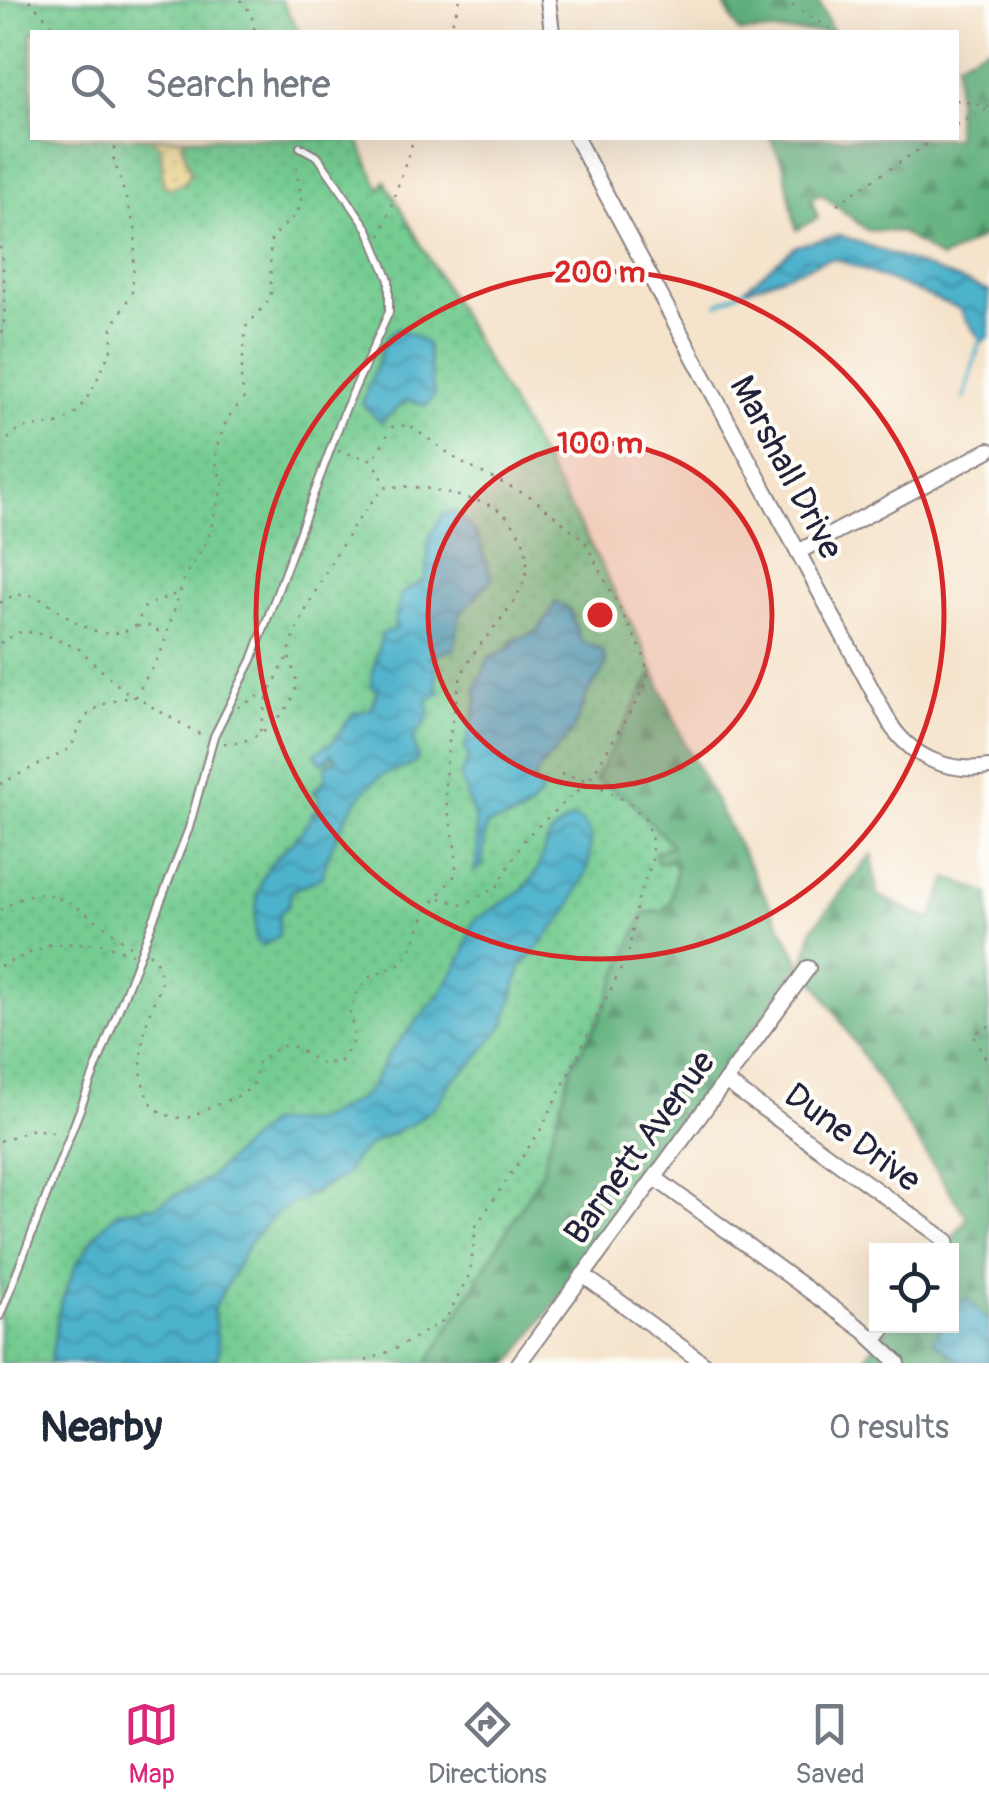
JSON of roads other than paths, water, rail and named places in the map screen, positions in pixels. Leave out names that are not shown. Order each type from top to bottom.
[{"type":"street","points":[[548,0],[552,30]]},
{"type":"street","name":"Marshall Drive","points":[[577,140],[898,736],[936,762],[964,768],[989,767]]},
{"type":"street","points":[[798,552],[989,450]]},
{"type":"street","name":"Barnett Avenue","points":[[519,1363],[808,968]]},
{"type":"street","name":"Dune Drive","points":[[725,1081],[939,1243]]},
{"type":"street","points":[[654,1178],[875,1340],[898,1363]]},
{"type":"street","points":[[583,1275],[704,1363]]},
{"type":"street","points":[[875,1340],[880,1333]]},
{"type":"lane","points":[[0,1316],[188,828],[212,741],[252,660],[370,348],[389,312],[389,280],[376,249],[318,157],[300,146]]},
{"type":"water","points":[[840,235],[989,291],[989,337],[982,342],[958,308],[839,260],[828,259],[742,291],[796,246]]},
{"type":"water","points":[[399,328],[427,344],[434,397],[426,405],[407,400],[381,422],[362,404],[387,337]]},
{"type":"water","points":[[456,512],[477,535],[492,579],[460,614],[454,649],[429,657],[436,660],[437,690],[442,691],[427,701],[430,716],[413,739],[418,760],[371,784],[337,836],[322,877],[291,891],[288,907],[279,914],[279,936],[261,946],[255,940],[255,922],[263,876],[312,812],[318,811],[319,795],[313,791],[325,780],[326,765],[336,760],[331,753],[329,760],[320,762],[315,753],[334,741],[353,713],[371,709],[378,690],[371,687],[371,681],[381,634],[397,628],[394,624],[401,594],[425,579],[430,536],[443,514]]},
{"type":"water","points":[[556,602],[569,609],[581,641],[602,650],[604,669],[589,691],[571,733],[537,775],[534,783],[542,792],[536,801],[518,816],[486,825],[482,867],[474,871],[478,855],[475,820],[460,776],[469,759],[465,748],[478,699],[475,691],[489,657],[513,647],[510,642],[538,631]]},
{"type":"water","points":[[574,818],[585,824],[591,837],[588,869],[567,913],[521,967],[505,1024],[472,1064],[453,1079],[437,1105],[412,1124],[373,1142],[353,1160],[347,1174],[277,1212],[250,1242],[213,1310],[219,1349],[216,1363],[50,1363],[60,1305],[77,1263],[117,1212],[155,1206],[208,1178],[268,1123],[315,1121],[359,1099],[370,1089],[389,1053],[442,992],[464,953],[473,922],[526,886],[534,877],[547,841],[561,825]]},
{"type":"water","points":[[966,1297],[989,1322],[989,1363],[962,1363],[932,1340],[938,1333],[959,1333],[959,1306]]},
{"type":"waterway","points":[[718,304],[745,289]]},
{"type":"waterway","points":[[964,399],[981,336]]}]
